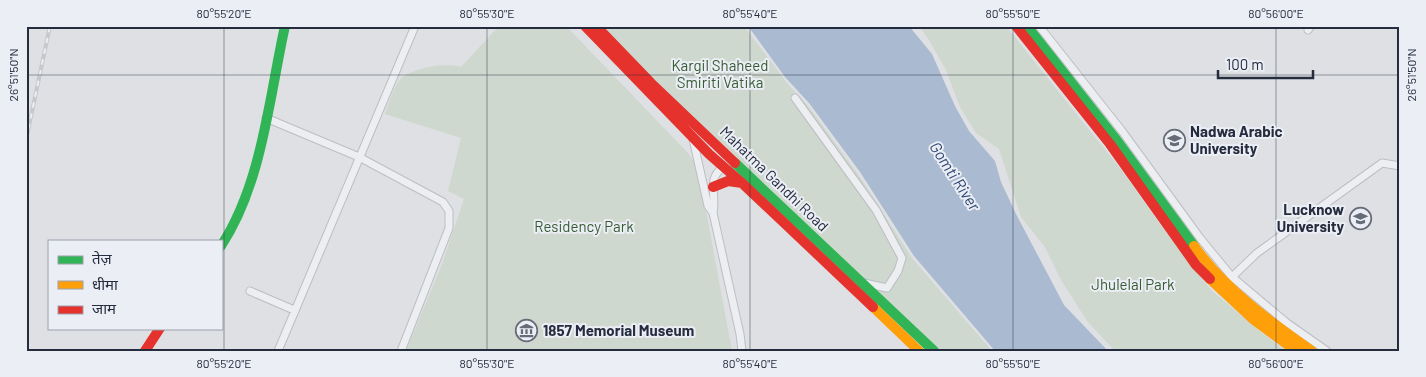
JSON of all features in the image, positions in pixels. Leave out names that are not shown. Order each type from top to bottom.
[{"type":"street","points":[[222,245],[231,233],[243,209],[258,158],[285,26]]},
{"type":"street","points":[[278,351],[414,26]]},
{"type":"street","name":"Mahatma Gandhi Road","points":[[584,26],[693,139],[919,351]]},
{"type":"street","name":"Mahatma Gandhi Road","points":[[596,26],[651,83],[934,351]]},
{"type":"street","points":[[1016,26],[1110,144],[1196,265],[1223,293],[1254,320],[1296,351]]},
{"type":"street","points":[[1027,26],[1147,181],[1204,260],[1224,282],[1261,315],[1312,351]]},
{"type":"street","points":[[1039,26],[1122,131],[1200,238],[1232,278],[1287,323],[1328,351]]},
{"type":"street","points":[[795,98],[876,210],[902,258],[898,271],[887,288],[861,282]]},
{"type":"street","points":[[266,118],[359,157],[443,202],[448,212],[449,228],[400,351]]},
{"type":"street","points":[[693,139],[708,206],[713,213],[740,334],[742,351]]},
{"type":"street","points":[[1232,278],[1258,252],[1382,163],[1400,166]]},
{"type":"street","points":[[713,213],[715,205],[714,176],[723,167]]},
{"type":"street","points":[[713,187],[728,181],[742,183]]},
{"type":"street","points":[[250,290],[294,310]]},
{"type":"street","points":[[145,351],[159,330]]},
{"type":"green space","name":"Residency Park","points":[[499,26],[566,26],[688,153],[698,168],[732,351],[406,351],[442,264],[464,199],[448,191],[461,138],[385,114],[394,89],[404,76],[428,67],[447,65],[461,67]]},
{"type":"green space","name":"Kargil Shaheed Smiriti Vatika","points":[[602,26],[744,26],[787,83],[809,107],[860,177],[912,258],[992,351],[941,351],[679,105]]},
{"type":"green space","name":"Jhulelal Park","points":[[919,26],[1006,26],[1123,172],[1211,290],[1286,351],[1115,351],[1087,321],[1061,280],[1045,247],[1021,217],[999,149],[976,133],[960,107],[946,70]]},
{"type":"water","name":"Gomti River","points":[[748,26],[909,26],[932,54],[955,106],[969,131],[995,161],[1001,182],[1016,214],[1064,305],[1108,351],[995,351],[914,256],[860,172],[809,103],[785,77]]},
{"type":"railway","points":[[26,140],[50,26]]},
{"type":"traffic: fast","points":[[222,244],[235,222],[255,168],[269,111],[285,26]]},
{"type":"traffic: fast","points":[[1027,26],[1115,138],[1194,246]]},
{"type":"traffic: fast","points":[[735,163],[934,351]]},
{"type":"traffic: slow","points":[[1194,246],[1220,277],[1248,303],[1312,351]]},
{"type":"traffic: slow","points":[[1210,279],[1254,320],[1296,351]]},
{"type":"traffic: slow","points":[[873,307],[919,351]]},
{"type":"traffic: jam","points":[[585,26],[709,154],[873,307]]},
{"type":"traffic: jam","points":[[596,26],[651,83],[735,163]]},
{"type":"traffic: jam","points":[[1016,26],[1110,144],[1196,265],[1210,279]]},
{"type":"traffic: jam","points":[[713,187],[728,181],[742,183]]},
{"type":"traffic: jam","points":[[145,351],[159,330]]},
{"type":"place","name":"Nadwa Arabic University","points":[[1174,141]]},
{"type":"place","name":"Lucknow University","points":[[1360,219]]},
{"type":"place","name":"1857 Memorial Museum","points":[[527,331]]}]
